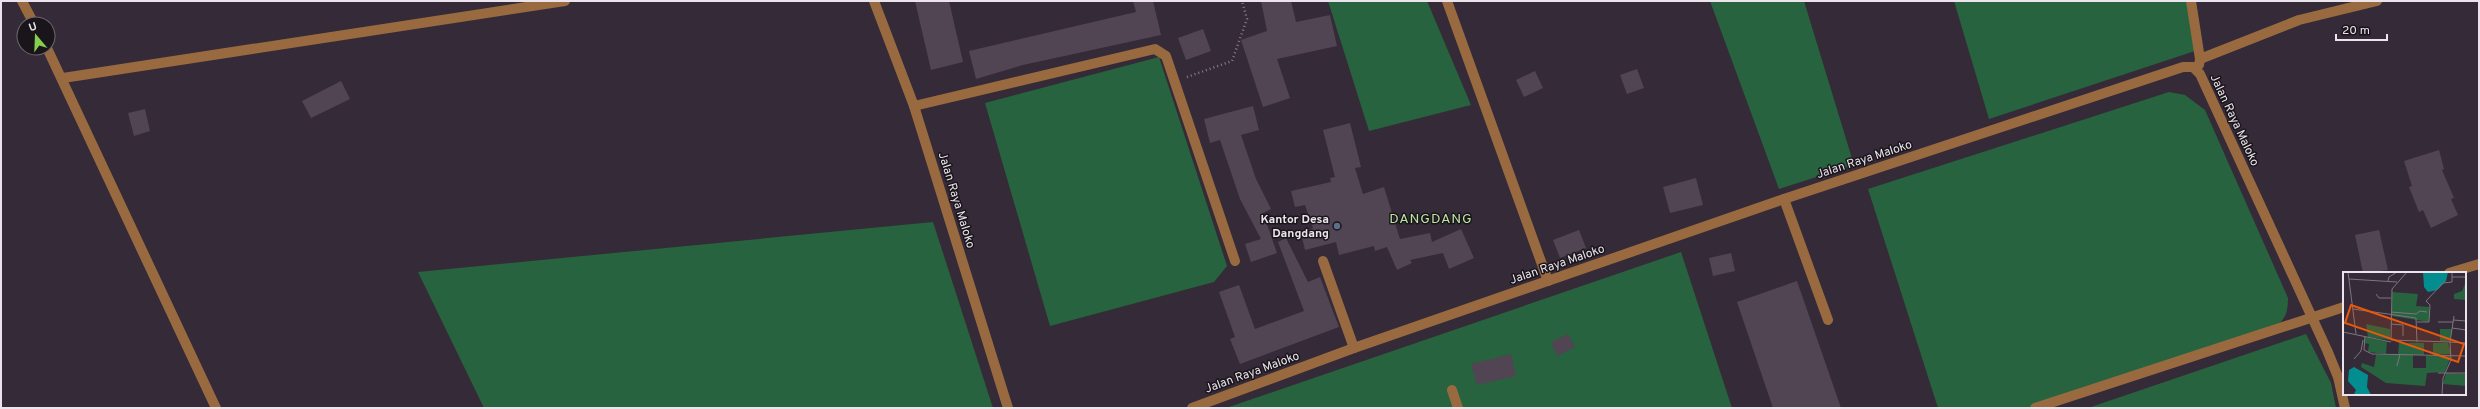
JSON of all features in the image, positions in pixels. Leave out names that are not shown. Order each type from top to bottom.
[{"type":"street","points":[[22,1],[30,16]]},
{"type":"street","points":[[63,78],[565,1]]},
{"type":"street","name":"Jalan Raya Maloko","points":[[874,1],[914,106],[1008,408]]},
{"type":"street","points":[[1447,1],[1548,281]]},
{"type":"street","points":[[2191,1],[2200,59],[2198,70]]},
{"type":"street","points":[[2200,59],[2337,6],[2377,1]]},
{"type":"street","points":[[914,106],[1155,49],[1166,56],[1236,261]]},
{"type":"street","points":[[51,56],[63,78],[216,408]]},
{"type":"street","name":"Jalan Raya Maloko","points":[[1192,408],[1354,348],[1784,198],[2183,67],[2193,67],[2198,70],[2312,317],[2338,377],[2345,408]]},
{"type":"street","points":[[1784,198],[1828,320]]},
{"type":"street","points":[[1323,261],[1354,348]]},
{"type":"street","points":[[2452,272],[2479,264]]},
{"type":"street","points":[[2035,408],[2343,307]]},
{"type":"street","points":[[1452,390],[1458,408]]},
{"type":"path","points":[[1174,81],[1232,61],[1247,19],[1242,1]]},
{"type":"green space","points":[[1328,1],[1427,1],[1471,105],[1369,131]]},
{"type":"green space","points":[[1710,1],[1804,1],[1854,165],[1779,189]]},
{"type":"green space","points":[[1954,1],[2193,1],[2195,51],[1989,119]]},
{"type":"green space","points":[[1159,57],[1227,266],[1214,282],[1050,326],[985,103]]},
{"type":"green space","points":[[2169,92],[2185,95],[2205,110],[2288,298],[2286,313],[2282,320],[2271,330],[2036,408],[1938,408],[1868,189]]},
{"type":"green space","points":[[933,222],[993,408],[484,408],[418,272]]},
{"type":"green space","points":[[1681,252],[1732,408],[1226,408]]},
{"type":"green space","points":[[2306,334],[2331,383],[2336,408],[2088,408]]},
{"type":"building","points":[[915,1],[949,1],[963,62],[931,70]]},
{"type":"building","points":[[1133,1],[1153,1],[1161,35],[1023,65],[976,79],[969,51],[1136,12]]},
{"type":"building","points":[[1261,1],[1291,1],[1296,22],[1330,15],[1337,46],[1277,59],[1290,98],[1263,107],[1241,40],[1267,31]]},
{"type":"building","points":[[1203,29],[1211,51],[1186,60],[1178,38]]},
{"type":"building","points":[[1637,69],[1644,88],[1627,94],[1620,75]]},
{"type":"building","points":[[1535,71],[1543,88],[1524,97],[1516,80]]},
{"type":"building","points":[[341,81],[350,99],[311,118],[302,101]]},
{"type":"building","points":[[1253,106],[1259,130],[1241,135],[1256,179],[1271,209],[1263,213],[1277,253],[1251,262],[1245,244],[1261,239],[1240,199],[1220,140],[1210,143],[1204,119]]},
{"type":"building","points":[[145,109],[150,131],[134,136],[128,113]]},
{"type":"building","points":[[1350,123],[1361,167],[1355,168],[1363,194],[1384,187],[1400,239],[1430,233],[1432,242],[1461,229],[1474,258],[1449,269],[1443,253],[1410,260],[1412,263],[1397,270],[1387,247],[1375,251],[1374,246],[1339,255],[1336,242],[1305,250],[1301,233],[1313,228],[1305,205],[1295,207],[1291,191],[1331,182],[1330,178],[1335,177],[1323,130]]},
{"type":"building","points":[[2439,150],[2444,169],[2442,170],[2454,198],[2451,199],[2458,215],[2431,228],[2423,210],[2419,212],[2409,187],[2412,186],[2404,161]]},
{"type":"building","points":[[1696,178],[1703,205],[1670,213],[1663,187]]},
{"type":"building","points":[[1579,230],[1586,248],[1560,258],[1553,240]]},
{"type":"building","points":[[2379,230],[2388,270],[2363,272],[2355,235]]},
{"type":"building","points":[[1286,238],[1308,282],[1320,277],[1339,327],[1240,364],[1230,339],[1235,337],[1219,292],[1239,285],[1255,329],[1304,311],[1278,242]]},
{"type":"building","points":[[1731,253],[1735,271],[1713,276],[1709,258]]},
{"type":"building","points":[[1797,281],[1841,408],[1773,408],[1737,302]]},
{"type":"building","points":[[1568,334],[1575,347],[1557,356],[1551,342]]},
{"type":"building","points":[[1511,354],[1516,376],[1477,385],[1471,364]]},
{"type":"place","name":"Kantor Desa Dangdang","points":[[1337,226]]},
{"type":"district","name":"DANGDANG","points":[[1431,218]]}]
